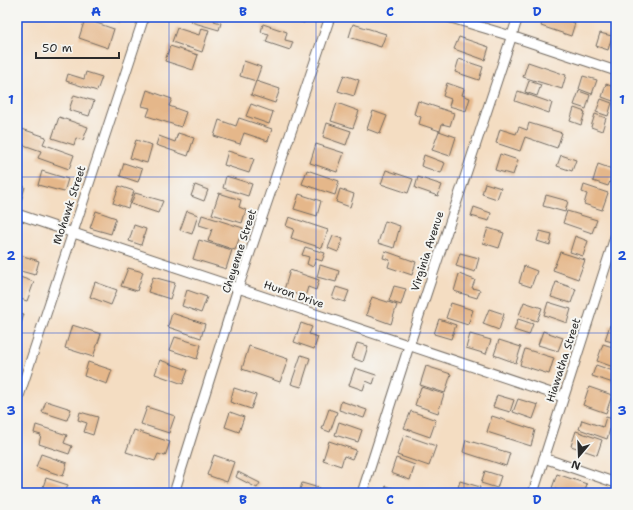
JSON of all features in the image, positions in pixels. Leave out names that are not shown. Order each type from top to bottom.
[{"type":"street","name":"Mohawk Street","points":[[17,402],[144,17]]},
{"type":"street","name":"Cheyenne Street","points":[[174,493],[238,288],[330,17]]},
{"type":"street","points":[[448,17],[616,71]]},
{"type":"street","name":"Virginia Avenue","points":[[362,493],[518,17]]},
{"type":"street","name":"Huron Drive","points":[[17,214],[563,397]]},
{"type":"street","name":"Hiawatha Street","points":[[533,493],[616,234]]},
{"type":"street","points":[[544,458],[616,483]]},
{"type":"building","points":[[103,17],[121,17],[119,23]]},
{"type":"building","points":[[192,17],[215,17],[214,21],[221,23],[219,30],[191,22]]},
{"type":"building","points":[[287,17],[306,17],[304,23]]},
{"type":"building","points":[[544,17],[557,17],[575,23],[571,36],[541,26]]},
{"type":"building","points":[[608,17],[616,17],[616,23],[607,20]]},
{"type":"building","points":[[85,19],[114,29],[108,48],[79,38]]},
{"type":"building","points":[[263,24],[287,32],[285,40],[293,42],[290,50],[266,42],[269,34],[261,32]]},
{"type":"building","points":[[353,24],[386,34],[381,47],[349,37]]},
{"type":"building","points":[[177,28],[199,35],[201,28],[209,30],[202,52],[172,42]]},
{"type":"building","points":[[600,33],[612,36],[608,50],[596,46]]},
{"type":"building","points":[[459,37],[489,47],[485,60],[454,49]]},
{"type":"building","points":[[170,46],[198,55],[193,70],[165,61]]},
{"type":"building","points":[[459,59],[483,67],[479,80],[455,72]]},
{"type":"building","points":[[244,61],[261,67],[256,81],[240,76]]},
{"type":"building","points":[[528,62],[566,75],[562,89],[523,77]]},
{"type":"building","points":[[86,72],[102,77],[97,91],[66,81],[68,74],[84,79]]},
{"type":"building","points":[[344,75],[359,80],[354,96],[338,91]]},
{"type":"building","points":[[583,76],[597,80],[592,94],[579,89]]},
{"type":"building","points":[[256,81],[280,89],[275,103],[251,95]]},
{"type":"building","points":[[529,81],[541,85],[537,96],[525,92]]},
{"type":"building","points":[[447,83],[464,89],[462,95],[470,98],[466,111],[449,106],[451,99],[443,96]]},
{"type":"building","points":[[606,84],[616,88],[613,101],[602,97]]},
{"type":"building","points":[[147,90],[172,99],[169,106],[186,112],[181,127],[147,116],[150,108],[142,106]]},
{"type":"building","points":[[518,91],[552,103],[549,113],[515,101]]},
{"type":"building","points":[[579,91],[590,95],[586,109],[574,105]]},
{"type":"building","points":[[74,95],[94,101],[89,116],[69,110]]},
{"type":"building","points":[[601,99],[612,103],[608,116],[596,112]]},
{"type":"building","points":[[418,101],[454,113],[450,126],[442,124],[440,131],[419,124],[421,117],[414,114]]},
{"type":"building","points":[[337,103],[359,111],[353,128],[331,121]]},
{"type":"building","points":[[251,104],[273,112],[269,124],[246,116]]},
{"type":"building","points":[[574,108],[585,112],[581,125],[570,121]]},
{"type":"building","points":[[373,111],[387,116],[380,134],[367,129]]},
{"type":"building","points":[[595,114],[606,118],[602,131],[591,127]]},
{"type":"building","points":[[59,117],[88,127],[83,140],[76,138],[74,145],[52,138]]},
{"type":"building","points":[[239,118],[272,129],[268,141],[244,133],[240,144],[214,136],[219,120],[236,126]]},
{"type":"building","points":[[327,123],[351,131],[346,145],[323,137]]},
{"type":"building","points":[[529,123],[562,133],[557,148],[525,137],[520,151],[496,143],[500,129],[516,134],[519,127],[527,130]]},
{"type":"building","points":[[22,129],[46,137],[43,144],[74,155],[69,169],[38,158],[41,151],[18,143]]},
{"type":"building","points":[[439,131],[456,137],[450,156],[432,150]]},
{"type":"building","points":[[178,133],[194,138],[188,156],[156,145],[159,136],[175,142]]},
{"type":"building","points":[[136,140],[152,145],[147,163],[130,158]]},
{"type":"building","points":[[316,144],[344,153],[337,172],[310,163]]},
{"type":"building","points":[[228,151],[254,159],[249,173],[224,165]]},
{"type":"building","points":[[500,154],[518,160],[513,175],[495,170]]},
{"type":"building","points":[[424,155],[445,163],[441,173],[421,166]]},
{"type":"building","points":[[561,155],[576,160],[572,171],[557,166]]},
{"type":"building","points":[[124,163],[142,169],[138,182],[120,176]]},
{"type":"building","points":[[598,164],[615,170],[608,186],[593,181]]},
{"type":"building","points":[[307,170],[339,181],[335,195],[302,184]]},
{"type":"building","points":[[386,170],[413,179],[408,193],[381,184]]},
{"type":"building","points":[[42,171],[68,179],[64,192],[38,185]]},
{"type":"building","points":[[226,176],[252,184],[248,196],[223,188]]},
{"type":"building","points":[[418,177],[442,185],[438,196],[415,188]]},
{"type":"building","points":[[485,183],[501,188],[497,199],[482,194]]},
{"type":"building","points":[[17,185],[25,187],[20,205],[17,204]]},
{"type":"building","points":[[195,185],[208,190],[204,201],[191,196]]},
{"type":"building","points":[[584,185],[608,193],[602,210],[584,204],[587,194],[582,192]]},
{"type":"building","points":[[119,186],[134,191],[128,208],[113,203]]},
{"type":"building","points":[[340,189],[354,194],[350,207],[336,202]]},
{"type":"building","points":[[135,193],[163,201],[158,213],[131,204]]},
{"type":"building","points":[[219,193],[241,200],[239,207],[246,210],[242,223],[212,214]]},
{"type":"building","points":[[299,194],[321,201],[317,216],[294,209]]},
{"type":"building","points":[[546,195],[568,201],[565,212],[543,206]]},
{"type":"building","points":[[474,207],[491,213],[489,221],[471,216]]},
{"type":"building","points":[[96,211],[116,218],[111,234],[90,228]]},
{"type":"building","points":[[187,211],[198,215],[192,234],[180,230]]},
{"type":"building","points":[[567,211],[597,220],[592,233],[563,223]]},
{"type":"building","points":[[202,215],[243,228],[235,250],[208,241],[212,229],[199,225]]},
{"type":"building","points":[[289,217],[328,230],[322,248],[291,238],[294,229],[286,226]]},
{"type":"building","points":[[385,221],[400,226],[394,248],[378,243]]},
{"type":"building","points":[[134,225],[146,229],[141,245],[129,241]]},
{"type":"building","points":[[488,228],[504,233],[499,248],[483,243]]},
{"type":"building","points":[[540,231],[552,234],[550,245],[537,241]]},
{"type":"building","points":[[333,236],[343,239],[338,252],[328,248]]},
{"type":"building","points":[[575,236],[588,241],[583,256],[570,252]]},
{"type":"building","points":[[199,240],[232,250],[226,269],[193,259]]},
{"type":"building","points":[[305,247],[325,253],[322,261],[316,259],[313,267],[307,264],[309,257],[302,255]]},
{"type":"building","points":[[385,251],[416,262],[412,275],[388,267],[390,260],[383,258]]},
{"type":"building","points":[[560,252],[585,260],[578,279],[553,270]]},
{"type":"building","points":[[460,253],[479,258],[475,272],[456,266]]},
{"type":"building","points":[[17,254],[39,261],[35,275],[17,270]]},
{"type":"building","points":[[320,265],[339,271],[336,282],[317,277]]},
{"type":"building","points":[[524,266],[537,271],[531,287],[519,283]]},
{"type":"building","points":[[128,268],[143,272],[137,291],[121,286]]},
{"type":"building","points":[[290,270],[319,280],[316,290],[308,287],[305,297],[284,290]]},
{"type":"building","points":[[459,274],[475,280],[472,288],[480,290],[477,298],[454,291]]},
{"type":"building","points":[[17,276],[34,282],[27,301],[17,298]]},
{"type":"building","points":[[153,277],[175,283],[170,299],[148,292]]},
{"type":"building","points":[[95,282],[117,290],[111,305],[90,297]]},
{"type":"building","points":[[556,282],[576,289],[571,303],[551,297]]},
{"type":"building","points":[[394,286],[406,289],[401,305],[389,301]]},
{"type":"building","points":[[336,287],[349,291],[345,302],[332,298]]},
{"type":"building","points":[[187,290],[207,297],[201,313],[182,306]]},
{"type":"building","points":[[372,297],[397,305],[391,324],[366,315]]},
{"type":"building","points":[[524,302],[542,308],[537,321],[519,315]]},
{"type":"building","points":[[548,302],[571,309],[567,323],[544,315]]},
{"type":"building","points":[[451,303],[473,310],[468,325],[446,318]]},
{"type":"building","points":[[489,309],[504,314],[499,330],[483,324]]},
{"type":"building","points":[[17,312],[24,314],[20,327],[17,326]]},
{"type":"building","points":[[172,313],[205,324],[201,338],[168,327]]},
{"type":"building","points":[[439,319],[456,325],[451,339],[434,334]]},
{"type":"building","points":[[518,319],[533,324],[529,335],[514,330]]},
{"type":"building","points":[[301,323],[312,327],[309,334],[318,337],[314,349],[294,342]]},
{"type":"building","points":[[72,325],[101,334],[93,357],[65,348]]},
{"type":"building","points":[[610,325],[616,327],[616,343],[605,340]]},
{"type":"building","points":[[543,331],[563,338],[558,351],[538,345]]},
{"type":"building","points":[[470,334],[491,340],[486,354],[466,348]]},
{"type":"building","points":[[175,337],[201,345],[197,359],[170,350]]},
{"type":"building","points":[[499,340],[521,347],[516,363],[494,355]]},
{"type":"building","points":[[357,343],[368,346],[363,362],[352,358]]},
{"type":"building","points":[[603,344],[616,348],[616,368],[597,361]]},
{"type":"building","points":[[249,346],[288,359],[280,382],[242,369]]},
{"type":"building","points":[[525,349],[554,358],[549,374],[520,365]]},
{"type":"building","points":[[301,355],[310,358],[301,387],[291,384]]},
{"type":"building","points":[[160,360],[188,370],[183,384],[155,374]]},
{"type":"building","points":[[88,362],[112,370],[107,384],[84,376]]},
{"type":"building","points":[[596,365],[616,372],[616,384],[592,376]]},
{"type":"building","points":[[426,366],[451,374],[445,393],[420,385]]},
{"type":"building","points":[[355,368],[376,375],[373,384],[366,381],[363,390],[349,385]]},
{"type":"building","points":[[421,387],[444,394],[438,413],[415,405]]},
{"type":"building","points":[[589,387],[612,395],[606,413],[583,405]]},
{"type":"building","points":[[234,388],[256,395],[251,409],[230,402]]},
{"type":"building","points":[[497,395],[514,400],[510,412],[493,407]]},
{"type":"building","points":[[518,399],[538,405],[533,419],[513,412]]},
{"type":"building","points":[[46,401],[71,409],[67,420],[42,412]]},
{"type":"building","points":[[341,401],[367,410],[364,418],[339,410]]},
{"type":"building","points":[[147,407],[175,416],[169,433],[141,424]]},
{"type":"building","points":[[329,409],[337,412],[330,432],[322,429]]},
{"type":"building","points":[[411,411],[436,420],[430,437],[404,428]]},
{"type":"building","points":[[80,412],[98,417],[93,435],[84,432],[87,423],[78,420]]},
{"type":"building","points":[[230,412],[244,417],[239,432],[225,427]]},
{"type":"building","points":[[492,416],[535,430],[531,446],[487,432]]},
{"type":"building","points":[[606,417],[613,419],[607,439],[579,429],[582,420],[603,427]]},
{"type":"building","points":[[339,422],[362,430],[358,442],[335,435]]},
{"type":"building","points":[[36,425],[67,435],[64,443],[72,446],[69,454],[39,444],[41,435],[34,433]]},
{"type":"building","points":[[134,430],[170,442],[165,456],[158,454],[155,461],[126,452]]},
{"type":"building","points":[[576,431],[602,440],[597,455],[571,446]]},
{"type":"building","points":[[404,435],[436,446],[429,466],[397,455]]},
{"type":"building","points":[[466,440],[510,453],[506,466],[463,452]]},
{"type":"building","points":[[329,441],[356,450],[352,459],[344,456],[341,466],[323,460]]},
{"type":"building","points":[[41,454],[67,463],[63,476],[36,467]]},
{"type":"building","points":[[214,455],[234,462],[227,482],[207,475]]},
{"type":"building","points":[[396,458],[415,465],[410,480],[391,473]]},
{"type":"building","points":[[485,471],[501,476],[497,488],[481,483]]},
{"type":"building","points":[[238,472],[260,483],[257,488],[236,477]]},
{"type":"building","points":[[557,474],[587,484],[584,493],[567,493],[552,488]]},
{"type":"building","points":[[46,478],[68,485],[65,493],[41,493]]},
{"type":"building","points":[[460,481],[480,487],[478,493],[462,493],[457,491]]},
{"type":"building","points":[[302,483],[319,488],[317,493],[299,493]]},
{"type":"building","points":[[386,486],[407,493],[384,493]]}]
